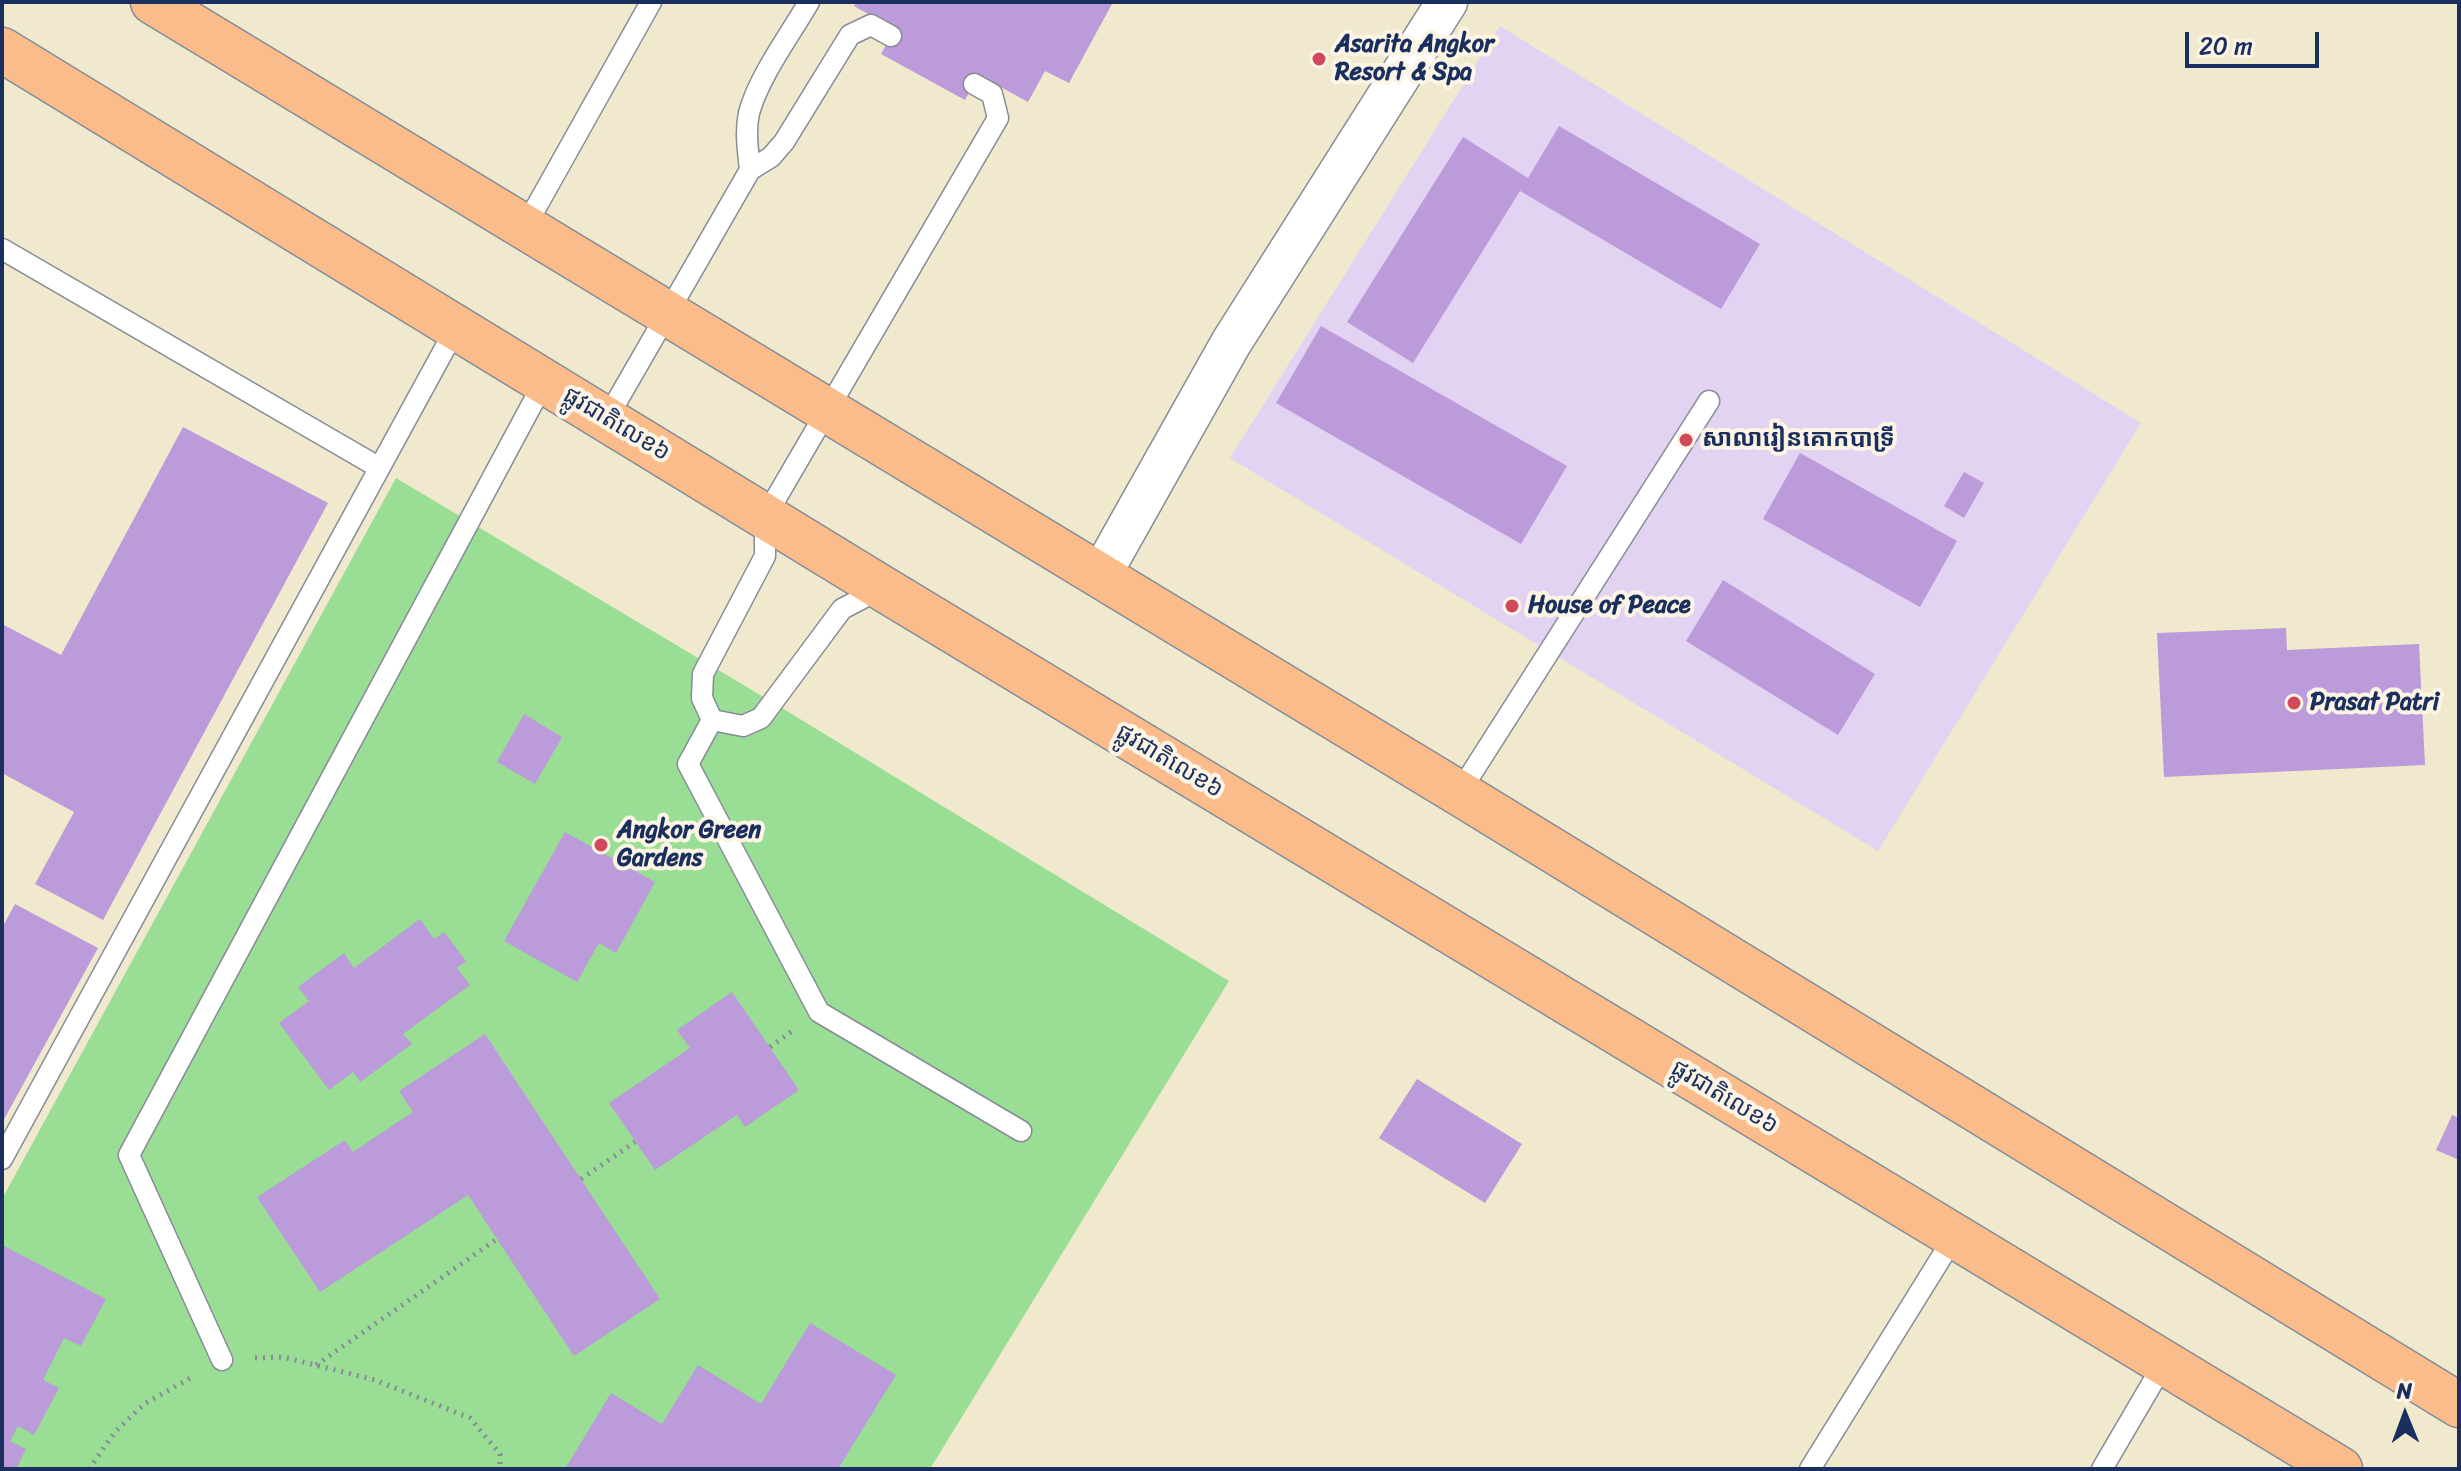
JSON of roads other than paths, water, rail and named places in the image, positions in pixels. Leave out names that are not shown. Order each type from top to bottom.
[{"type":"highway","points":[[153,2],[196,20],[525,227],[1459,793],[2459,1405]]},
{"type":"highway","name":"ផ្លូវជាតិលេខ៦","points":[[2,50],[765,517],[2340,1469]]},
{"type":"street","points":[[1100,576],[1231,343],[1447,2]]},
{"type":"lane","points":[[750,170],[746,136],[749,115],[757,94],[809,2]]},
{"type":"lane","points":[[525,227],[647,4]]},
{"type":"lane","points":[[606,420],[750,170],[771,157],[784,142],[850,35],[871,25],[891,36]]},
{"type":"lane","points":[[712,720],[702,698],[703,674],[765,556],[765,517],[998,118],[992,94],[974,84]]},
{"type":"lane","points":[[2,249],[378,467]]},
{"type":"lane","points":[[2,1159],[456,328]]},
{"type":"lane","points":[[222,1360],[129,1155],[544,382]]},
{"type":"lane","points":[[1459,793],[1709,401]]},
{"type":"lane","points":[[712,720],[743,726],[761,718],[842,609],[882,588]]},
{"type":"lane","points":[[712,720],[688,764],[819,1012],[1021,1131]]},
{"type":"lane","points":[[1810,1469],[1954,1237]]},
{"type":"lane","points":[[2102,1469],[2164,1363]]},
{"type":"place","name":"Asarita Angkor Resort & Spa","points":[[1319,59]]},
{"type":"place","name":"សាលារៀនគោកបាទ្រី","points":[[1686,440]]},
{"type":"place","name":"House of Peace","points":[[1512,606]]},
{"type":"place","name":"Prasat Patri","points":[[2294,703]]},
{"type":"place","name":"Angkor Green Gardens","points":[[601,845]]}]
